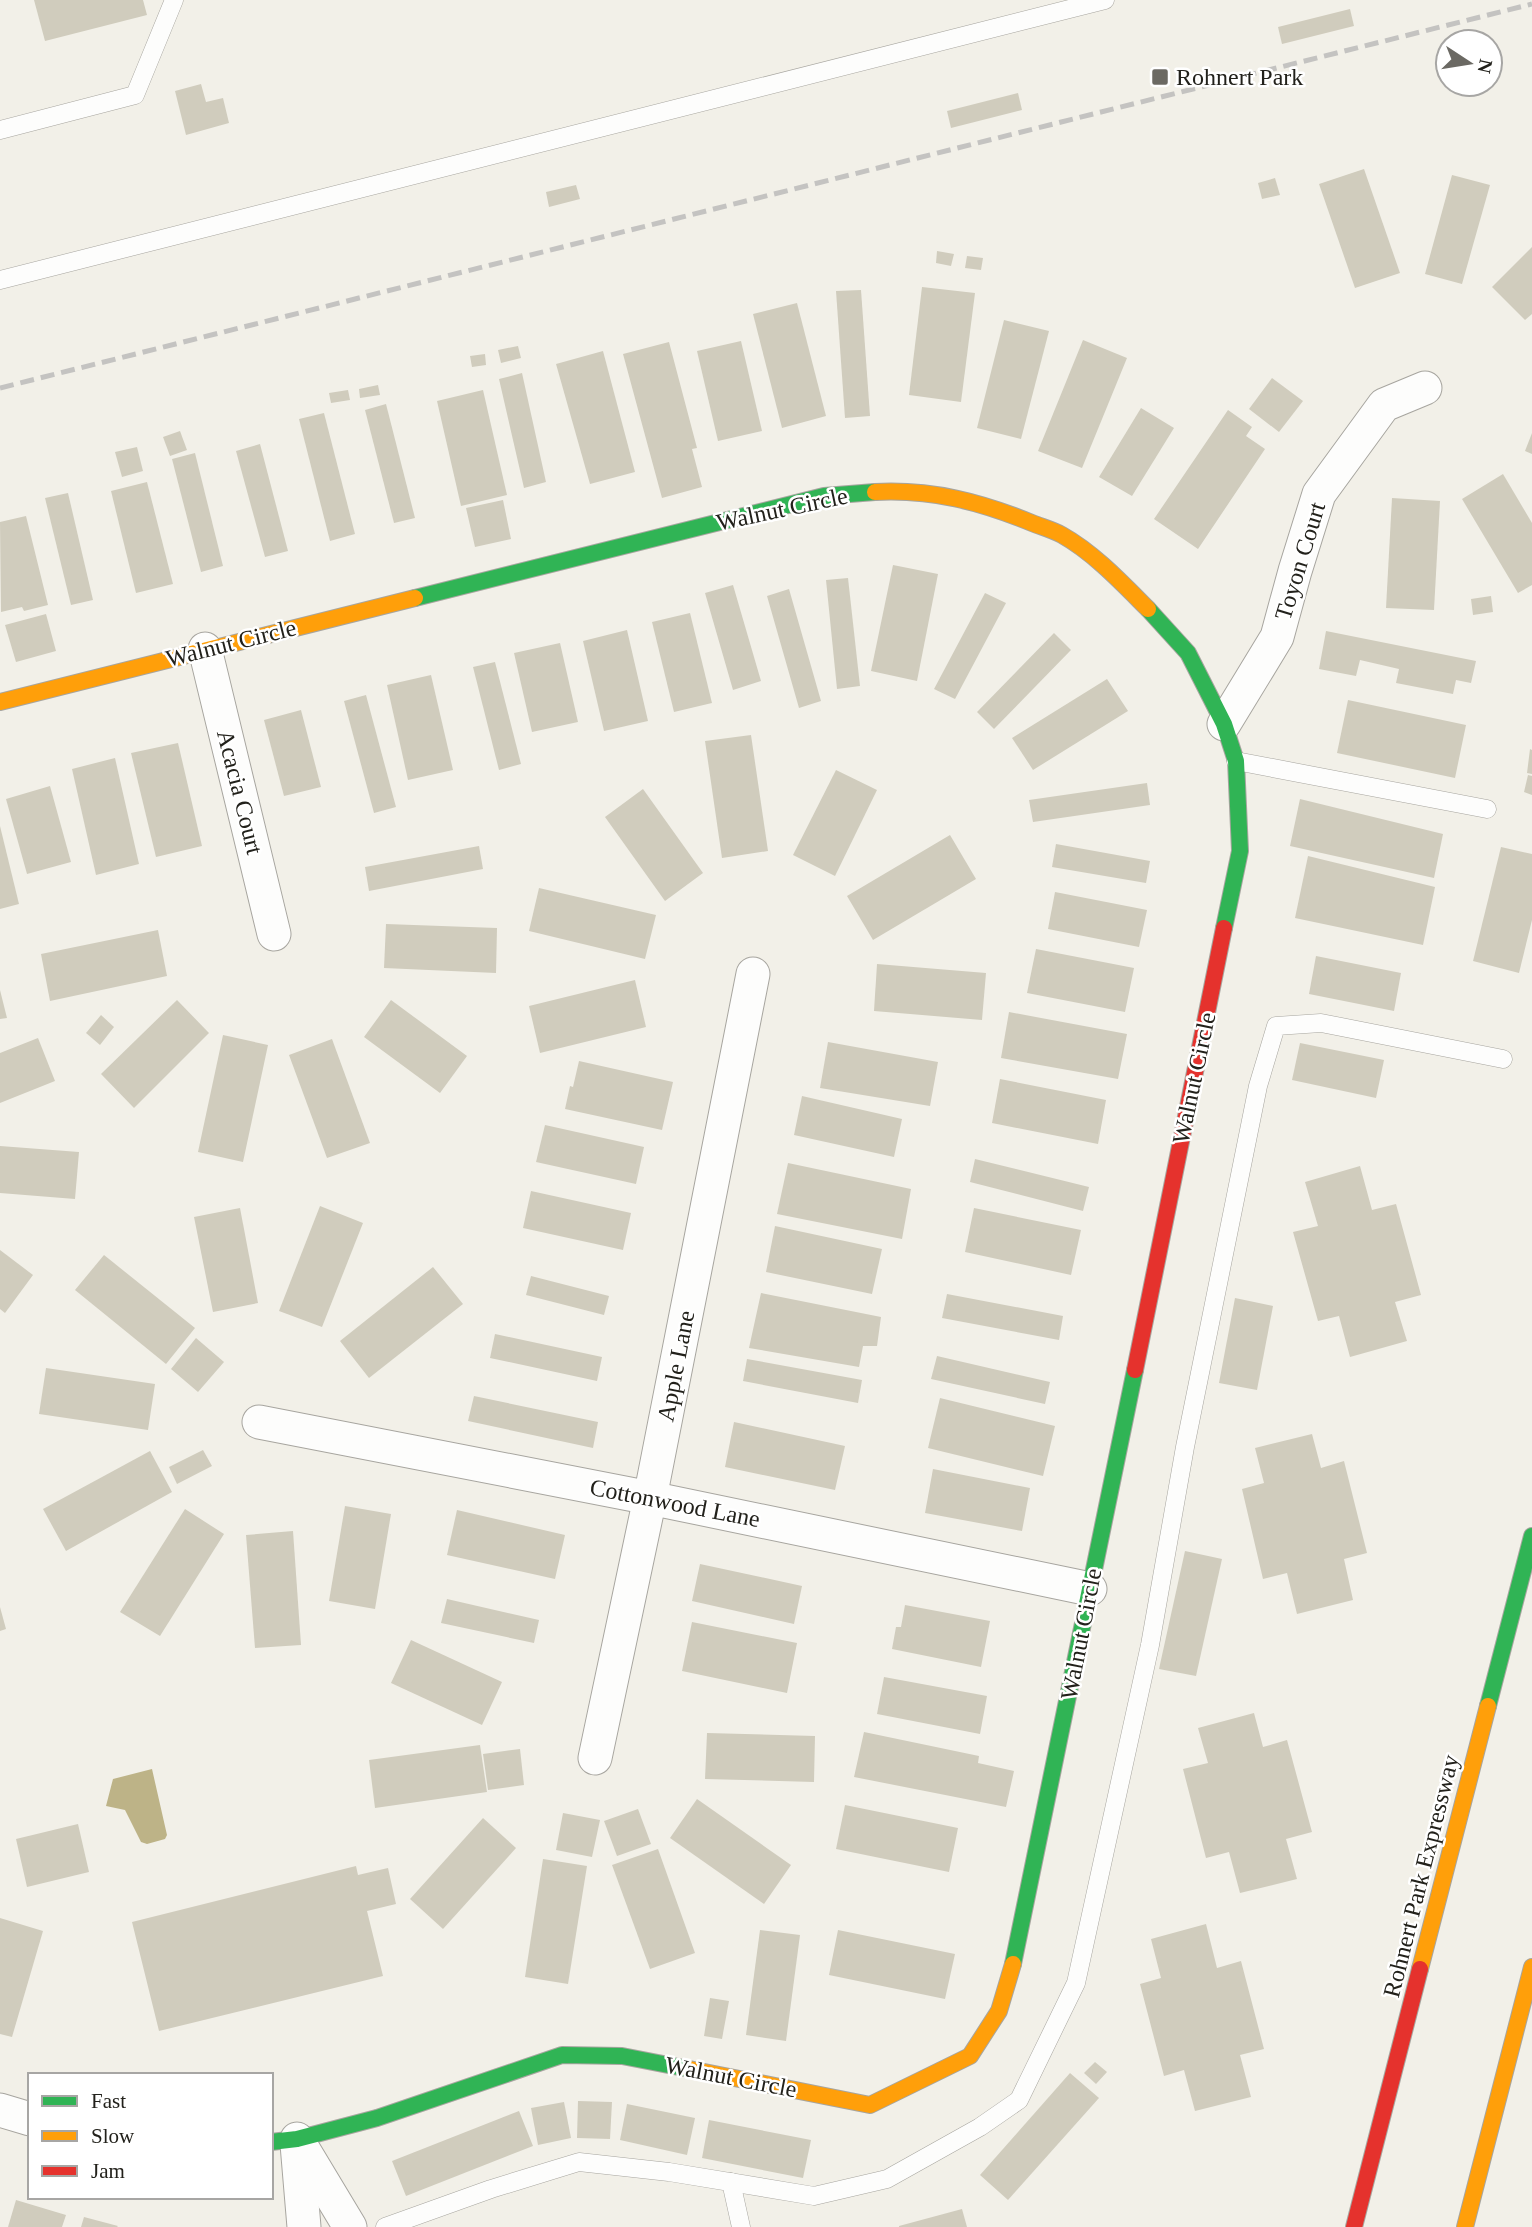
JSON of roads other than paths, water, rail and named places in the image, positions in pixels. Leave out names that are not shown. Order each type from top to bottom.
[{"type":"street","name":"Toyon Court","points":[[1224,724],[1278,637],[1319,494],[1384,404],[1425,388]]},
{"type":"street","name":"Walnut Circle","points":[[0,702],[824,496],[897,491],[953,496],[1006,512],[1062,535],[1105,567],[1188,653],[1224,724],[1236,761],[1240,851],[1017,1951],[999,2011],[970,2056],[870,2105],[622,2056],[562,2055],[377,2118],[284,2140]]},
{"type":"street","name":"Acacia Court","points":[[205,649],[274,934]]},
{"type":"street","name":"Apple Lane","points":[[595,1758],[650,1498],[753,974]]},
{"type":"street","name":"Cottonwood Lane","points":[[259,1422],[650,1498],[1090,1589]]},
{"type":"street","name":"Rohnert Park Expressway","points":[[1354,2227],[1532,1536]]},
{"type":"street","points":[[1465,2227],[1532,1967]]},
{"type":"street","points":[[0,2110],[28,2118]]},
{"type":"street","points":[[284,2140],[304,2227]]},
{"type":"street","points":[[284,2140],[350,2227]]},
{"type":"lane","points":[[1,126],[135,95],[174,0]]},
{"type":"lane","points":[[0,280],[1105,0]]},
{"type":"lane","points":[[1236,761],[1487,810]]},
{"type":"lane","points":[[385,2227],[579,2162],[814,2196],[887,2179],[980,2127],[1019,2100],[1076,1983],[1150,1645],[1185,1447],[1258,1086],[1276,1026],[1321,1023],[1503,1059]]},
{"type":"lane","points":[[731,2182],[741,2227]]},
{"type":"railway","points":[[0,388],[1532,4]]},
{"type":"place","name":"Rohnert Park","points":[[1160,77]]}]
